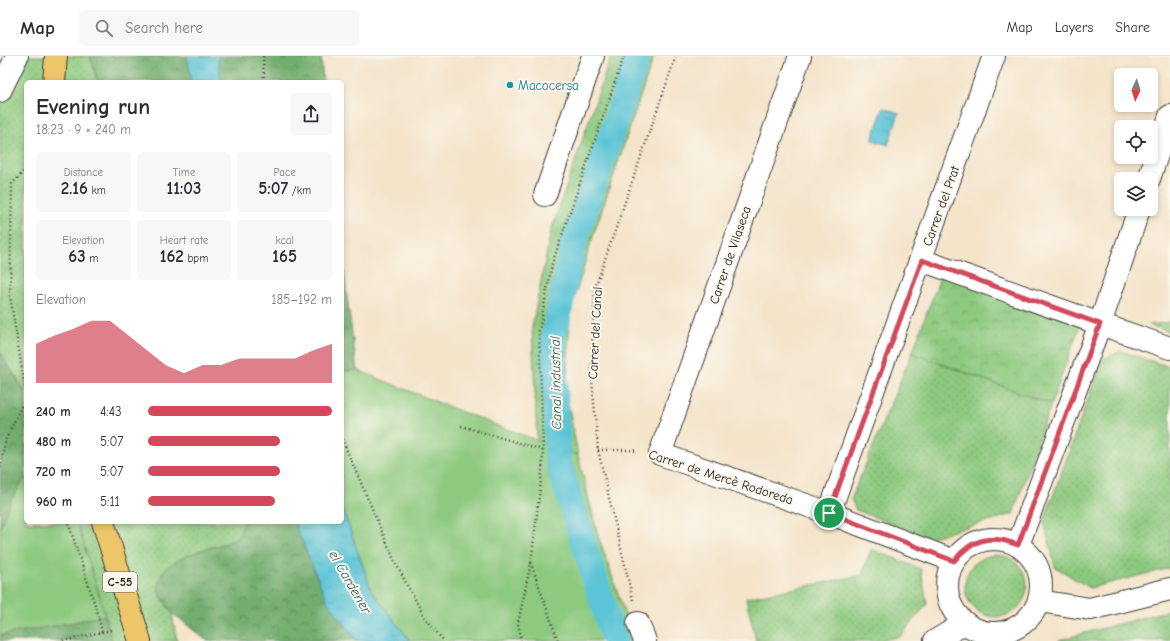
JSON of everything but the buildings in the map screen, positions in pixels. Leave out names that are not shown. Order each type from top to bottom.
[{"type":"main road","points":[[54,80],[56,56]]},
{"type":"main road","name":"C-55","points":[[104,524],[140,641]]},
{"type":"street","points":[[0,92],[17,56]]},
{"type":"street","points":[[544,195],[593,56]]},
{"type":"street","name":"Carrer de Vilaseca","points":[[660,454],[800,56]]},
{"type":"street","name":"Carrer del Prat","points":[[829,513],[922,260],[994,56]]},
{"type":"street","points":[[1151,172],[1170,116]]},
{"type":"street","points":[[1018,545],[1100,324],[1137,216]]},
{"type":"street","points":[[922,260],[1170,348]]},
{"type":"street","name":"Carrer de Mercè Rodoreda","points":[[660,454],[829,513],[954,561]]},
{"type":"street","points":[[935,641],[969,630],[994,633],[1005,632],[1026,620],[1034,611],[1039,601],[1041,588],[1040,576],[1036,564],[1028,553],[1018,545],[1007,540],[983,540],[971,544],[961,552],[954,561],[949,571],[947,594],[956,615],[969,630]]},
{"type":"street","points":[[1039,601],[1090,609],[1170,589]]},
{"type":"path","points":[[262,56],[264,80]]},
{"type":"path","points":[[521,641],[518,623],[531,563],[542,472],[543,450],[539,331],[552,264],[624,56]]},
{"type":"path","name":"Carrer del Canal","points":[[642,632],[598,450],[591,367],[595,288],[676,56]]},
{"type":"path","points":[[24,171],[12,184],[10,296],[24,383]]},
{"type":"path","points":[[0,467],[6,440],[24,400]]},
{"type":"path","points":[[461,426],[543,450]]},
{"type":"path","points":[[344,444],[396,564],[425,618],[444,641]]},
{"type":"path","name":"Carrer de Mercè Rodoreda","points":[[598,450],[627,450],[660,454]]},
{"type":"path","points":[[63,641],[102,632],[96,608],[69,524]]},
{"type":"path","points":[[531,563],[558,641]]},
{"type":"green space","points":[[6,56],[90,56],[97,80],[24,80],[24,391],[0,352],[0,107]]},
{"type":"green space","points":[[90,56],[187,56],[191,80],[97,80]]},
{"type":"green space","points":[[218,56],[321,56],[323,80],[221,80]]},
{"type":"green space","points":[[611,56],[654,56],[589,248],[570,315],[566,392],[578,455],[537,441],[532,326],[551,231]]},
{"type":"green space","points":[[942,272],[1081,323],[1051,404],[912,353]]},
{"type":"green space","points":[[344,274],[357,370],[344,372]]},
{"type":"green space","points":[[1170,322],[1170,332],[1149,325]]},
{"type":"green space","points":[[1120,351],[1170,367],[1170,568],[1090,588],[1055,567],[1044,521],[1102,360]]},
{"type":"green space","points":[[0,352],[24,391],[24,479],[10,502],[0,528]]},
{"type":"green space","points":[[912,353],[1051,404],[1013,514],[929,538],[856,510],[851,499]]},
{"type":"green space","points":[[357,370],[494,424],[578,455],[597,532],[634,641],[410,641],[371,590],[344,513],[344,372]]},
{"type":"green space","points":[[24,479],[24,524],[78,524],[105,615],[0,635],[0,528],[10,502]]},
{"type":"green space","points":[[78,524],[243,524],[240,532],[233,540],[187,556],[169,566],[162,574],[158,591],[172,613],[177,641],[112,641]]},
{"type":"green space","points":[[243,524],[295,524],[327,601],[357,641],[207,641],[172,613],[158,591],[163,572],[174,562],[187,556],[233,540],[240,532]]},
{"type":"green space","points":[[871,549],[921,569],[927,604],[901,636],[878,641],[756,641],[746,598],[862,575]]},
{"type":"green space","points":[[996,555],[1008,557],[1018,564],[1025,574],[1027,586],[1025,598],[1018,608],[1008,615],[996,617],[984,615],[974,608],[967,598],[965,586],[967,574],[974,564],[984,557]]},
{"type":"green space","points":[[1170,610],[1170,641],[1059,641],[1059,640]]},
{"type":"green space","points":[[105,615],[112,641],[0,641],[0,635]]},
{"type":"water","points":[[187,56],[218,56],[221,80],[191,80]]},
{"type":"water","points":[[883,108],[899,113],[888,145],[872,140]]},
{"type":"water","name":"el Cardener","points":[[344,513],[371,590],[410,641],[357,641],[327,601],[295,524],[344,524]]},
{"type":"waterway","name":"Canal industrial","points":[[615,641],[558,462],[553,340],[574,242],[638,56]]},
{"type":"place","name":"Macocersa","points":[[510,85]]},
{"type":"route","points":[[922,260],[1100,324],[1018,545],[1007,540],[983,540],[971,544],[961,552],[954,561],[829,513],[922,260]]}]
